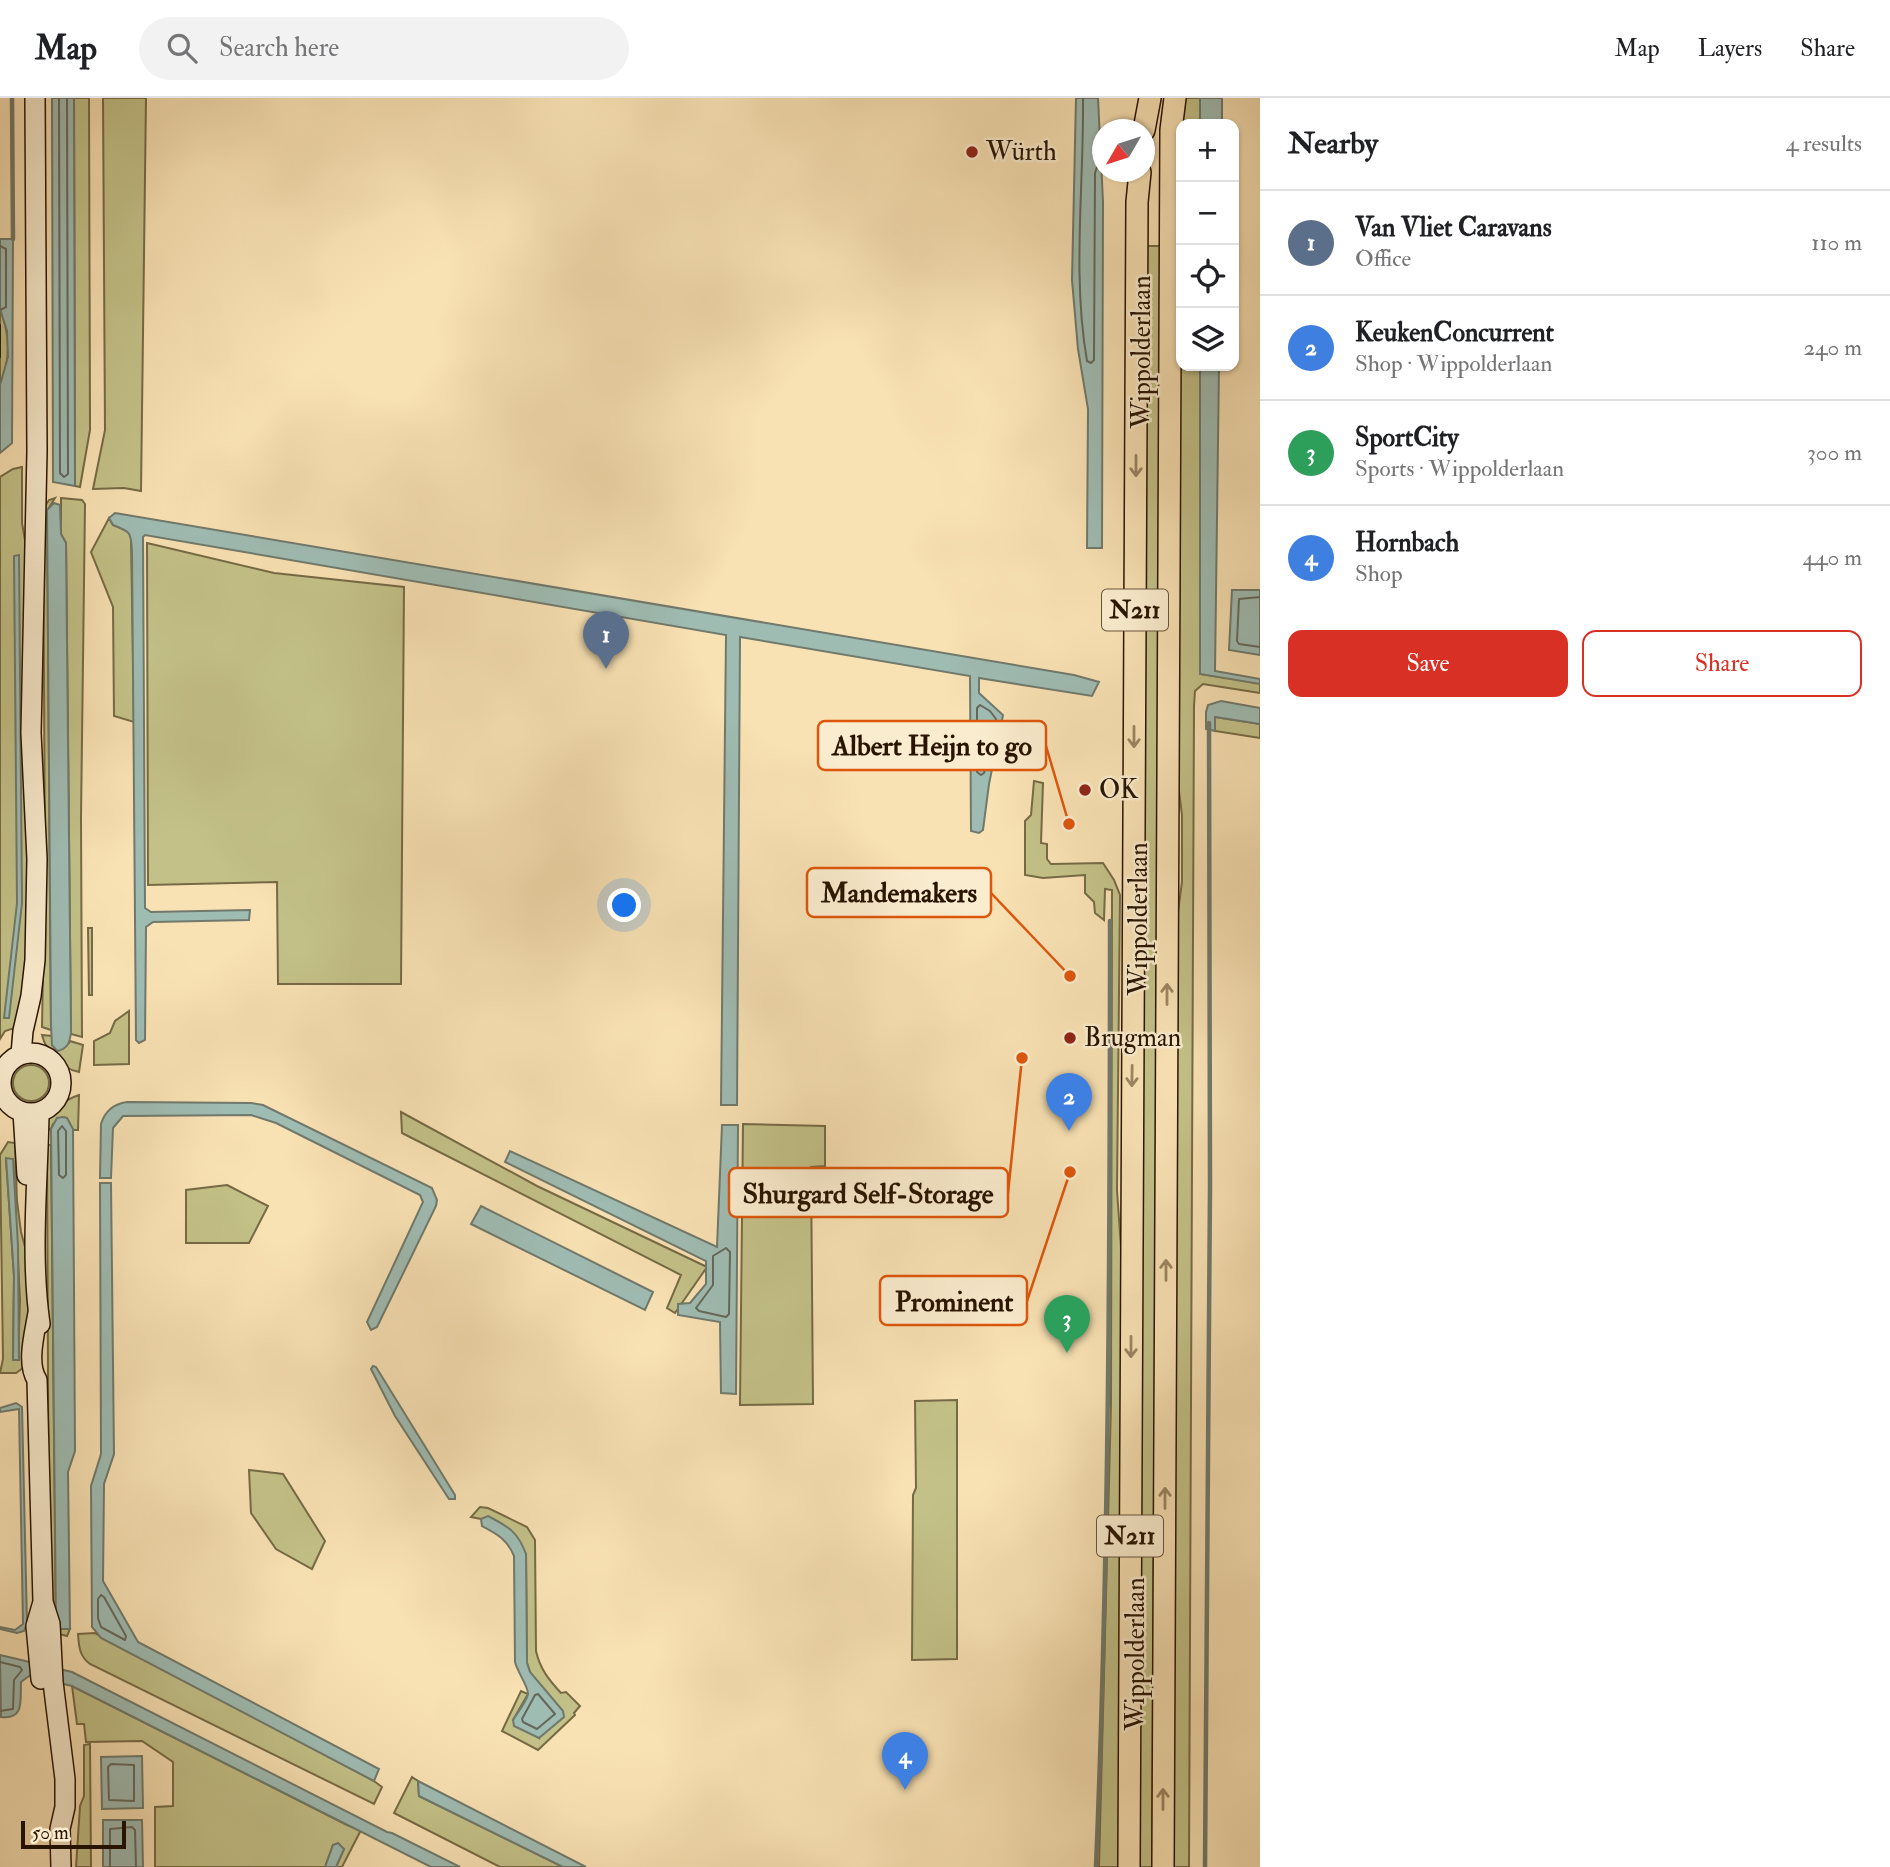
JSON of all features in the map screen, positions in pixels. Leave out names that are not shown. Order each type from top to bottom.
[{"type":"main road","points":[[30,1054],[37,859],[31,733],[37,451],[35,98]]},
{"type":"main road","points":[[1146,119],[1150,98]]},
{"type":"main road","name":"Wippolderlaan","points":[[1163,1867],[1171,130],[1175,98]]},
{"type":"main road","name":"Wippolderlaan","points":[[1129,1867],[1134,669],[1139,182]]},
{"type":"main road","points":[[30,1054],[54,1064],[61,1084],[55,1101],[31,1112],[8,1103],[2,1093],[0,1081],[6,1064],[30,1054]]},
{"type":"main road","points":[[31,1112],[27,1174],[34,1196],[38,1313],[43,1340],[42,1370],[37,1380],[43,1602],[36,1626],[46,1674],[54,1808],[60,1829],[61,1867]]},
{"type":"shaded area","points":[[74,98],[89,98],[90,430],[80,487],[75,486]]},
{"type":"shaded area","points":[[103,98],[146,98],[141,491],[124,488],[93,489],[105,430]]},
{"type":"shaded area","points":[[1183,98],[1200,98],[1200,119],[1183,119]]},
{"type":"shaded area","points":[[1144,246],[1161,246],[1152,1867],[1136,1867]]},
{"type":"shaded area","points":[[0,309],[8,347],[0,385]]},
{"type":"shaded area","points":[[1180,371],[1200,371],[1200,674],[1260,683],[1260,693],[1203,684],[1195,691],[1194,706],[1189,1867],[1171,1867],[1176,927],[1182,882],[1182,815],[1177,775]]},
{"type":"shaded area","points":[[22,467],[22,523],[27,552],[27,940],[21,1026],[5,1031],[0,1039],[0,477]]},
{"type":"shaded area","points":[[55,498],[47,511],[51,1030],[42,1027],[45,858],[43,509],[49,500]]},
{"type":"shaded area","points":[[61,498],[82,500],[85,504],[81,818],[82,1037],[71,1034],[66,543],[61,534]]},
{"type":"shaded area","points":[[109,518],[113,525],[128,531],[131,536],[134,722],[114,716],[113,607],[91,552]]},
{"type":"shaded area","points":[[147,543],[274,573],[404,587],[401,984],[278,984],[277,882],[148,885]]},
{"type":"shaded area","points":[[1215,717],[1260,724],[1260,738],[1215,731]]},
{"type":"shaded area","points":[[1034,781],[1043,783],[1041,843],[1047,844],[1047,859],[1051,864],[1103,863],[1120,895],[1117,1190],[1122,1262],[1119,1867],[1099,1867],[1111,1404],[1112,890],[1105,889],[1104,920],[1095,913],[1094,902],[1085,893],[1085,875],[1043,878],[1025,875],[1025,821],[1031,815]]},
{"type":"shaded area","points":[[88,928],[92,928],[92,995],[89,995]]},
{"type":"shaded area","points":[[129,1011],[129,1064],[94,1065],[94,1041],[110,1033],[115,1021]]},
{"type":"shaded area","points":[[42,1035],[52,1036],[52,1045],[70,1041],[83,1045],[79,1072],[66,1067],[55,1058]]},
{"type":"shaded area","points":[[31,1065],[44,1070],[49,1083],[44,1096],[31,1101],[18,1096],[13,1083],[18,1070]]},
{"type":"shaded area","points":[[79,1095],[78,1130],[73,1130],[67,1118],[63,1117],[53,1124],[51,1129],[44,1130],[48,1118],[57,1108]]},
{"type":"shaded area","points":[[401,1112],[537,1186],[707,1267],[675,1313],[667,1308],[681,1275],[402,1133]]},
{"type":"shaded area","points":[[743,1124],[825,1126],[825,1166],[811,1167],[813,1404],[740,1405]]},
{"type":"shaded area","points":[[8,1142],[15,1143],[17,1201],[21,1232],[31,1269],[31,1317],[23,1368],[16,1373],[0,1373],[3,1359],[0,1155]],"holes":[[[6,1159],[13,1159],[20,1300],[18,1360],[13,1359],[14,1276]]]},
{"type":"shaded area","points":[[47,1145],[51,1145],[56,1628],[70,1629],[67,1636],[55,1633],[49,1599]]},
{"type":"shaded area","points":[[227,1185],[268,1206],[249,1243],[186,1243],[186,1190]]},
{"type":"shaded area","points":[[957,1400],[957,1659],[912,1660],[915,1401]]},
{"type":"shaded area","points":[[249,1470],[283,1474],[325,1541],[312,1569],[276,1549],[251,1513]]},
{"type":"shaded area","points":[[480,1507],[488,1508],[527,1527],[535,1540],[536,1651],[545,1674],[561,1693],[566,1692],[580,1706],[575,1715],[538,1750],[502,1731],[521,1691],[528,1694],[513,1720],[539,1738],[527,1663],[526,1554],[488,1517],[471,1517]]},
{"type":"shaded area","points":[[95,1633],[374,1781],[382,1787],[374,1804],[90,1664],[79,1647],[78,1634]]},
{"type":"shaded area","points":[[72,1686],[361,1830],[342,1867],[336,1867],[344,1849],[333,1845],[325,1867],[155,1867],[155,1807],[173,1806],[173,1762],[142,1741],[86,1742],[84,1724],[77,1724]]},
{"type":"shaded area","points":[[90,1744],[91,1867],[76,1867],[80,1806],[84,1796],[84,1745]]},
{"type":"shaded area","points":[[412,1777],[418,1781],[419,1796],[563,1867],[500,1867],[394,1813]]},
{"type":"water","points":[[52,98],[74,98],[75,486],[53,482]]},
{"type":"water","points":[[1076,98],[1098,98],[1099,119],[1092,119],[1092,182],[1102,182],[1103,202],[1102,548],[1087,548],[1088,409],[1078,349],[1072,280]]},
{"type":"water","points":[[1200,98],[1222,98],[1222,119],[1200,119]]},
{"type":"water","points":[[0,239],[13,239],[12,443],[0,453],[0,385],[8,357],[7,331],[0,309]]},
{"type":"water","points":[[1200,371],[1219,371],[1215,671],[1260,679],[1260,684],[1200,674]]},
{"type":"water","points":[[54,503],[60,505],[61,534],[66,543],[71,1032],[68,1044],[57,1051],[52,1045],[51,1026],[47,510]]},
{"type":"water","points":[[115,513],[1074,675],[1099,682],[1092,696],[979,678],[979,693],[1003,715],[983,830],[979,833],[971,831],[970,676],[740,637],[737,1105],[721,1105],[726,635],[145,535],[145,908],[151,912],[250,910],[249,920],[153,922],[146,927],[145,1040],[139,1043],[136,1040],[132,553],[129,534],[113,525],[109,518]]},
{"type":"water","points":[[19,555],[22,903],[9,1018],[4,1018],[17,903],[14,556]]},
{"type":"water","points":[[1232,590],[1260,590],[1260,655],[1229,650]]},
{"type":"water","points":[[1221,701],[1260,708],[1260,724],[1215,717],[1215,731],[1206,729],[1208,705]]},
{"type":"water","points":[[127,1102],[263,1105],[432,1188],[437,1200],[436,1206],[377,1327],[371,1330],[367,1322],[423,1202],[420,1195],[276,1123],[251,1115],[123,1116],[113,1128],[111,1178],[100,1178],[101,1124],[110,1109]]},
{"type":"water","points":[[57,1118],[67,1118],[73,1129],[75,1451],[68,1472],[70,1629],[56,1629],[51,1129]]},
{"type":"water","points":[[722,1125],[738,1125],[736,1394],[721,1393],[720,1322],[678,1315],[678,1304],[690,1303],[706,1284],[706,1261],[505,1162],[510,1151],[717,1247]]},
{"type":"water","points":[[6,1158],[13,1159],[18,1246],[19,1360],[13,1360],[14,1276]]},
{"type":"water","points":[[100,1183],[111,1183],[114,1454],[104,1484],[103,1581],[138,1642],[379,1769],[374,1781],[101,1638],[92,1627],[91,1486],[101,1454]]},
{"type":"water","points":[[481,1206],[653,1292],[645,1310],[471,1224]]},
{"type":"water","points":[[373,1366],[455,1499],[449,1499],[395,1416],[371,1369]]},
{"type":"water","points":[[16,1403],[22,1407],[27,1624],[24,1631],[17,1633],[0,1629],[15,1630],[23,1624],[19,1409],[0,1412],[0,1408]]},
{"type":"water","points":[[488,1516],[512,1531],[520,1540],[526,1554],[527,1663],[530,1672],[563,1711],[564,1717],[539,1738],[514,1726],[513,1720],[528,1694],[515,1662],[514,1556],[501,1538],[482,1526],[481,1519]]},
{"type":"water","points":[[0,1655],[72,1672],[460,1867],[431,1867],[72,1686],[29,1676],[21,1682],[18,1712],[9,1717],[1,1717]]},
{"type":"water","points":[[142,1756],[143,1808],[102,1809],[101,1757]]},
{"type":"water","points":[[418,1781],[586,1867],[563,1867],[419,1796]]},
{"type":"water","points":[[103,1820],[142,1820],[143,1867],[103,1867]]},
{"type":"water","points":[[338,1843],[344,1849],[336,1867],[325,1867],[333,1845]]},
{"type":"waterway","points":[[12,98],[13,239]]},
{"type":"waterway","points":[[1205,1867],[1210,1186],[1209,723]]},
{"type":"waterway","points":[[1096,1867],[1106,1512],[1110,921]]},
{"type":"tram line","points":[[0,325],[0,357]]},
{"type":"place","name":"Würth","points":[[972,152]]},
{"type":"place","name":"Van Vliet Caravans","points":[[606,669]]},
{"type":"place","name":"OK","points":[[1085,790]]},
{"type":"place","name":"Albert Heijn to go","points":[[1069,824]]},
{"type":"place","name":"Mandemakers","points":[[1070,976]]},
{"type":"place","name":"Brugman","points":[[1070,1038]]},
{"type":"place","name":"Shurgard Self-Storage","points":[[1022,1058]]},
{"type":"place","name":"KeukenConcurrent","points":[[1069,1131]]},
{"type":"place","name":"Prominent","points":[[1070,1172]]},
{"type":"place","name":"SportCity","points":[[1067,1353]]},
{"type":"place","name":"Hornbach","points":[[905,1790]]}]
